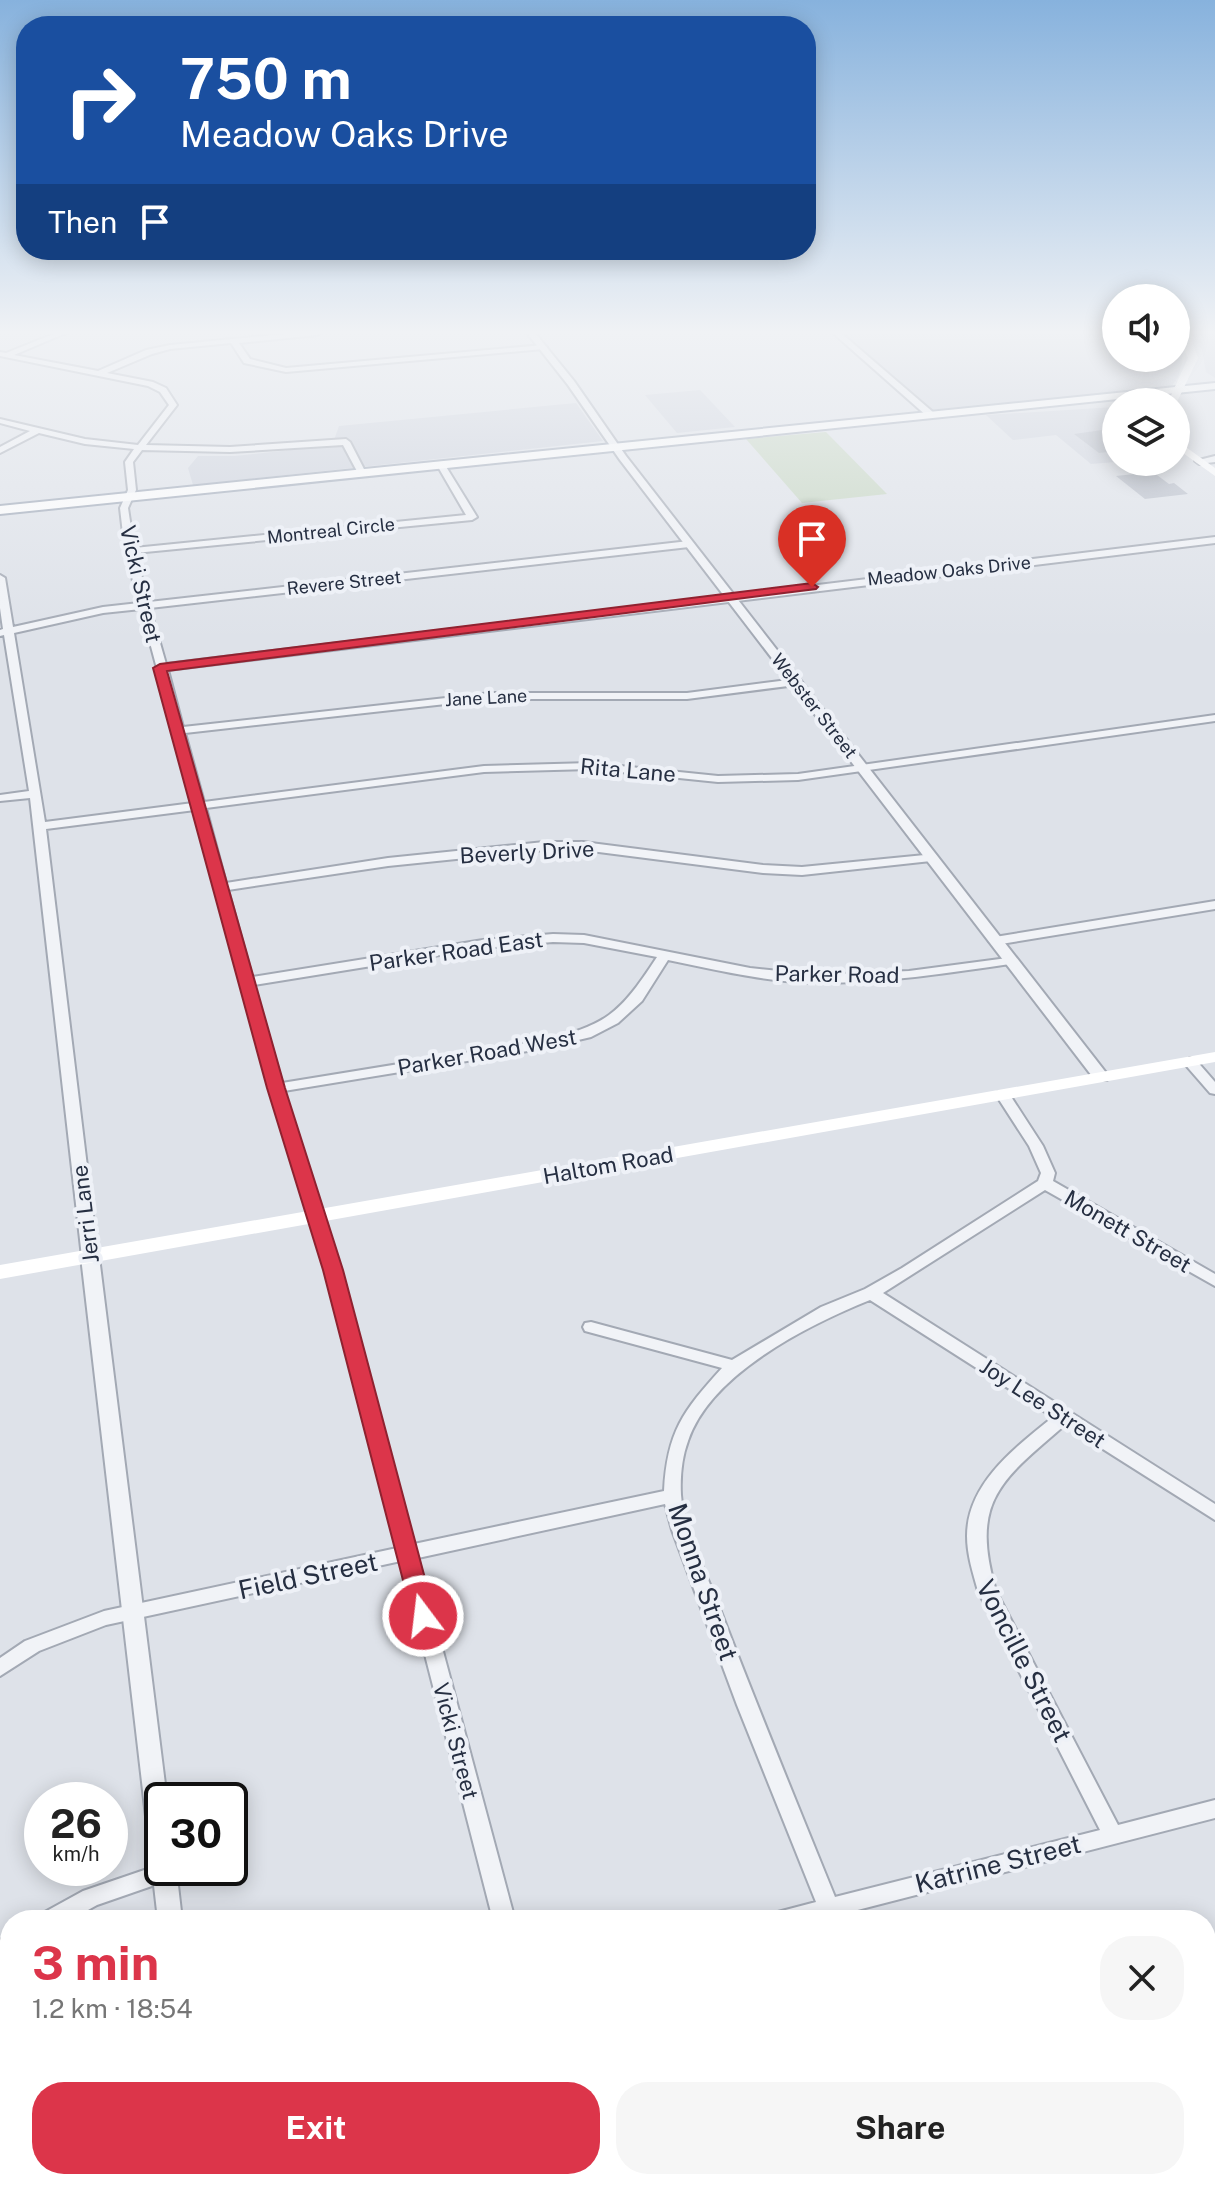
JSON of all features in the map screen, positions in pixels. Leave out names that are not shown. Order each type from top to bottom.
[{"type":"main road","points":[[0,510],[732,435]]},
{"type":"main road","points":[[1190,454],[1215,473]]},
{"type":"main road","name":"Haltom Road","points":[[0,1272],[1215,1057]]},
{"type":"street","points":[[0,450],[28,435]]},
{"type":"street","points":[[68,435],[111,445],[246,451],[346,442],[362,473]]},
{"type":"street","points":[[140,447],[150,435]]},
{"type":"street","name":"Webster Street","points":[[607,435],[1101,1077]]},
{"type":"street","name":"Vicki Street","points":[[140,447],[129,462],[132,490],[124,508],[130,551],[220,888],[276,1088],[316,1216],[501,1910]]},
{"type":"street","points":[[1199,461],[1215,459]]},
{"type":"street","name":"Montreal Circle","points":[[130,551],[472,517],[441,465]]},
{"type":"street","name":"Meadow Oaks Drive","points":[[160,668],[1215,540]]},
{"type":"street","name":"Revere Street","points":[[5,631],[84,612],[689,544]]},
{"type":"street","name":"Jerri Lane","points":[[0,578],[5,631],[40,826],[154,1782]]},
{"type":"street","name":"Jane Lane","points":[[178,731],[491,696],[687,696],[796,682]]},
{"type":"street","name":"Rita Lane","points":[[40,826],[452,772],[555,765],[738,779],[798,777],[1215,718]]},
{"type":"street","points":[[0,798],[33,794]]},
{"type":"street","name":"Beverly Drive","points":[[220,888],[388,862],[544,846],[610,849],[763,869],[802,871],[931,857]]},
{"type":"street","points":[[995,941],[1215,905]]},
{"type":"street","name":"Parker Road East","points":[[247,982],[518,940],[584,939],[665,955]]},
{"type":"street","name":"Parker Road","points":[[665,955],[750,972],[818,979],[909,975],[1010,960]]},
{"type":"street","name":"Parker Road West","points":[[276,1088],[540,1045],[586,1034],[613,1020],[637,998],[665,955]]},
{"type":"street","points":[[1190,1062],[1215,1090]]},
{"type":"street","name":"Monett Street","points":[[1003,1095],[1036,1146],[1048,1173],[1045,1183],[1215,1281]]},
{"type":"street","name":"Monna Street","points":[[829,1910],[681,1530],[672,1496],[674,1461],[680,1438],[700,1403],[734,1366],[827,1311],[871,1293],[1045,1183]]},
{"type":"street","name":"Joy Lee Street","points":[[871,1293],[1215,1513]]},
{"type":"street","points":[[591,1327],[734,1366]]},
{"type":"street","name":"Voncille Street","points":[[1065,1416],[1001,1470],[986,1494],[975,1536],[977,1564],[987,1591],[1113,1835]]},
{"type":"street","name":"Field Street","points":[[0,1668],[32,1646],[104,1618],[672,1496]]},
{"type":"street","name":"Katrine Street","points":[[845,1910],[1215,1809]]},
{"type":"street","points":[[68,1910],[144,1873]]},
{"type":"street","name":"Jerri Lane","points":[[166,1886],[169,1910]]},
{"type":"shaded area","points":[[336,435],[599,435],[603,441],[193,485],[188,468],[198,456],[235,456],[336,445]]},
{"type":"shaded area","points":[[1008,435],[1054,435],[1013,440]]},
{"type":"shaded area","points":[[1056,435],[1102,435],[1102,463],[1091,464]]},
{"type":"green space","points":[[829,435],[887,494],[802,503],[746,439]]},
{"type":"building","points":[[1076,435],[1102,435],[1102,453],[1099,453]]},
{"type":"building","points":[[1116,476],[1158,476],[1188,494],[1145,499]]},
{"type":"route","points":[[423,1616],[333,1270],[276,1088],[160,668],[812,587]]}]
